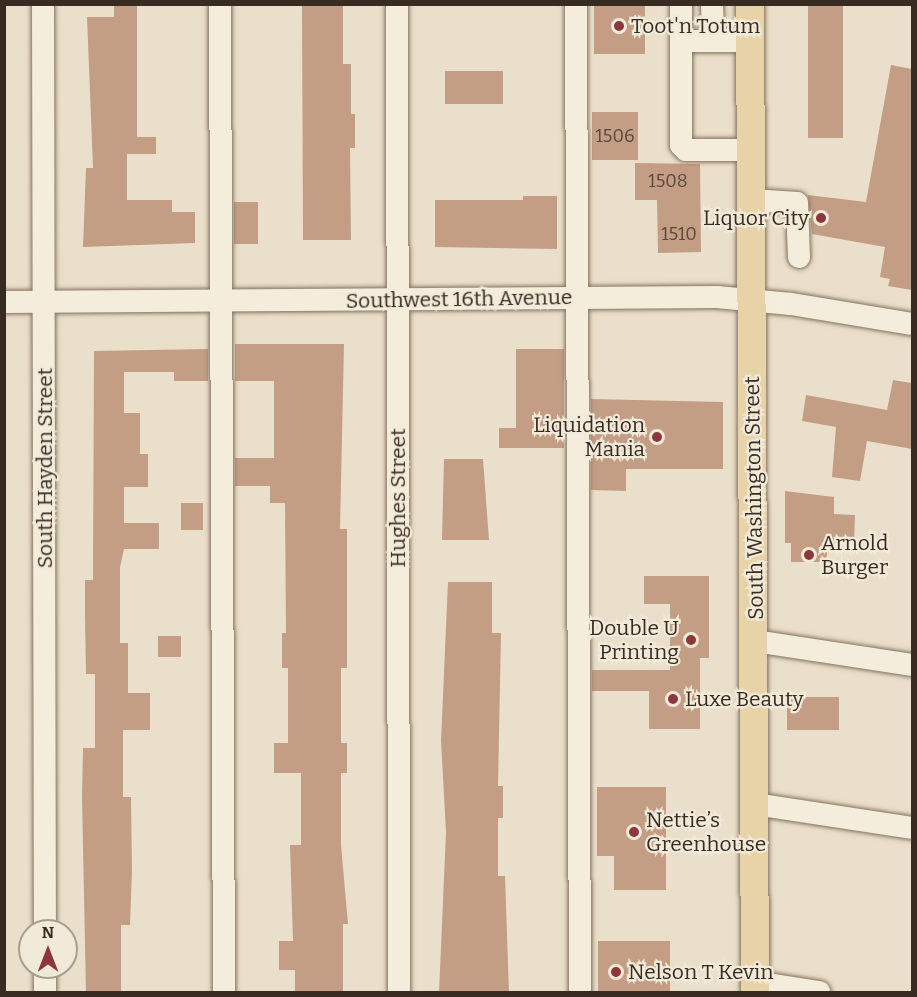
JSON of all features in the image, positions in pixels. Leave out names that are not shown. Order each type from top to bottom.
[{"type":"main road","name":"South Washington Street","points":[[750,4],[755,987]]},
{"type":"street","name":"South Hayden Street","points":[[43,4],[45,919]]},
{"type":"street","points":[[220,4],[224,993]]},
{"type":"street","name":"Hughes Street","points":[[398,4],[399,993]]},
{"type":"street","points":[[576,4],[580,993]]},
{"type":"street","points":[[681,4],[681,145],[686,150],[751,150]]},
{"type":"street","points":[[712,4],[712,41]]},
{"type":"street","points":[[681,41],[751,41]]},
{"type":"street","points":[[752,200],[797,203],[799,257]]},
{"type":"street","name":"Southwest 16th Avenue","points":[[4,302],[578,297],[752,300],[912,324]]},
{"type":"street","points":[[755,641],[912,665]]},
{"type":"street","points":[[755,804],[912,828]]},
{"type":"street","points":[[755,987],[819,993]]},
{"type":"building","points":[[114,4],[137,4],[137,137],[156,137],[156,154],[127,154],[127,200],[172,200],[172,212],[195,212],[195,243],[83,247],[86,168],[93,168],[87,17],[114,17]]},
{"type":"building","points":[[302,4],[343,4],[343,64],[351,64],[351,114],[355,114],[355,148],[350,148],[351,240],[303,240]]},
{"type":"building","points":[[594,4],[645,4],[645,54],[594,54]]},
{"type":"building","points":[[808,4],[843,4],[843,138],[808,138]]},
{"type":"building","points":[[891,65],[912,69],[912,290],[888,286],[890,279],[880,277],[885,247],[812,234],[808,195],[866,202]]},
{"type":"building","points":[[445,71],[503,71],[503,104],[445,104]]},
{"type":"building","points":[[592,112],[638,112],[638,160],[592,160]]},
{"type":"building","points":[[635,163],[700,164],[701,252],[658,253],[657,200],[635,200]]},
{"type":"building","points":[[523,196],[557,196],[557,249],[435,247],[435,200],[523,200]]},
{"type":"building","points":[[234,202],[258,202],[258,244],[234,244]]},
{"type":"building","points":[[235,344],[344,344],[340,529],[347,529],[347,668],[341,668],[341,743],[347,743],[347,773],[341,773],[341,845],[348,924],[343,924],[343,993],[295,993],[295,970],[279,970],[279,941],[293,941],[290,845],[301,845],[301,773],[274,773],[274,743],[288,743],[288,668],[282,668],[282,633],[286,633],[285,503],[270,503],[270,486],[235,486],[235,458],[274,458],[274,381],[235,381]]},
{"type":"building","points":[[208,349],[208,381],[174,381],[174,372],[124,372],[124,413],[140,413],[140,454],[148,454],[148,487],[124,487],[124,523],[159,523],[159,549],[124,549],[120,567],[120,643],[128,643],[128,693],[150,693],[150,730],[123,730],[123,797],[131,797],[132,870],[130,925],[121,925],[121,993],[86,993],[82,797],[83,748],[95,748],[95,674],[86,674],[85,617],[85,580],[93,580],[94,351]]},
{"type":"building","points":[[516,349],[564,349],[564,448],[499,448],[499,428],[516,428]]},
{"type":"building","points":[[893,380],[912,383],[912,449],[867,441],[860,481],[832,477],[836,427],[802,421],[806,395],[887,410]]},
{"type":"building","points":[[591,399],[723,402],[723,469],[626,469],[626,491],[591,490]]},
{"type":"building","points":[[444,459],[483,459],[489,540],[442,540]]},
{"type":"building","points":[[785,491],[834,497],[834,514],[855,515],[854,543],[827,543],[827,562],[791,562],[791,543],[785,543]]},
{"type":"building","points":[[181,503],[203,503],[203,530],[181,530]]},
{"type":"building","points":[[644,576],[709,576],[709,658],[700,658],[700,729],[649,729],[649,691],[592,691],[592,670],[670,670],[670,604],[644,604]]},
{"type":"building","points":[[448,582],[492,582],[492,633],[501,633],[498,786],[503,786],[503,818],[498,818],[498,876],[505,876],[509,993],[439,993],[446,832],[441,741]]},
{"type":"building","points":[[158,636],[181,636],[181,657],[158,657]]},
{"type":"building","points":[[787,697],[839,697],[839,730],[787,730]]},
{"type":"building","points":[[597,787],[666,787],[666,890],[614,890],[614,856],[597,856]]},
{"type":"building","points":[[598,941],[670,941],[670,992],[598,992]]},
{"type":"place","name":"Toot'n Totum","points":[[619,26]]},
{"type":"place","name":"Liquor City","points":[[821,218]]},
{"type":"place","name":"Liquidation Mania","points":[[657,437]]},
{"type":"place","name":"Arnold Burger","points":[[809,555]]},
{"type":"place","name":"Double U Printing","points":[[691,640]]},
{"type":"place","name":"Luxe Beauty","points":[[673,699]]},
{"type":"place","name":"Nettie’s Greenhouse","points":[[634,832]]},
{"type":"place","name":"Nelson T Kevin","points":[[616,972]]}]
